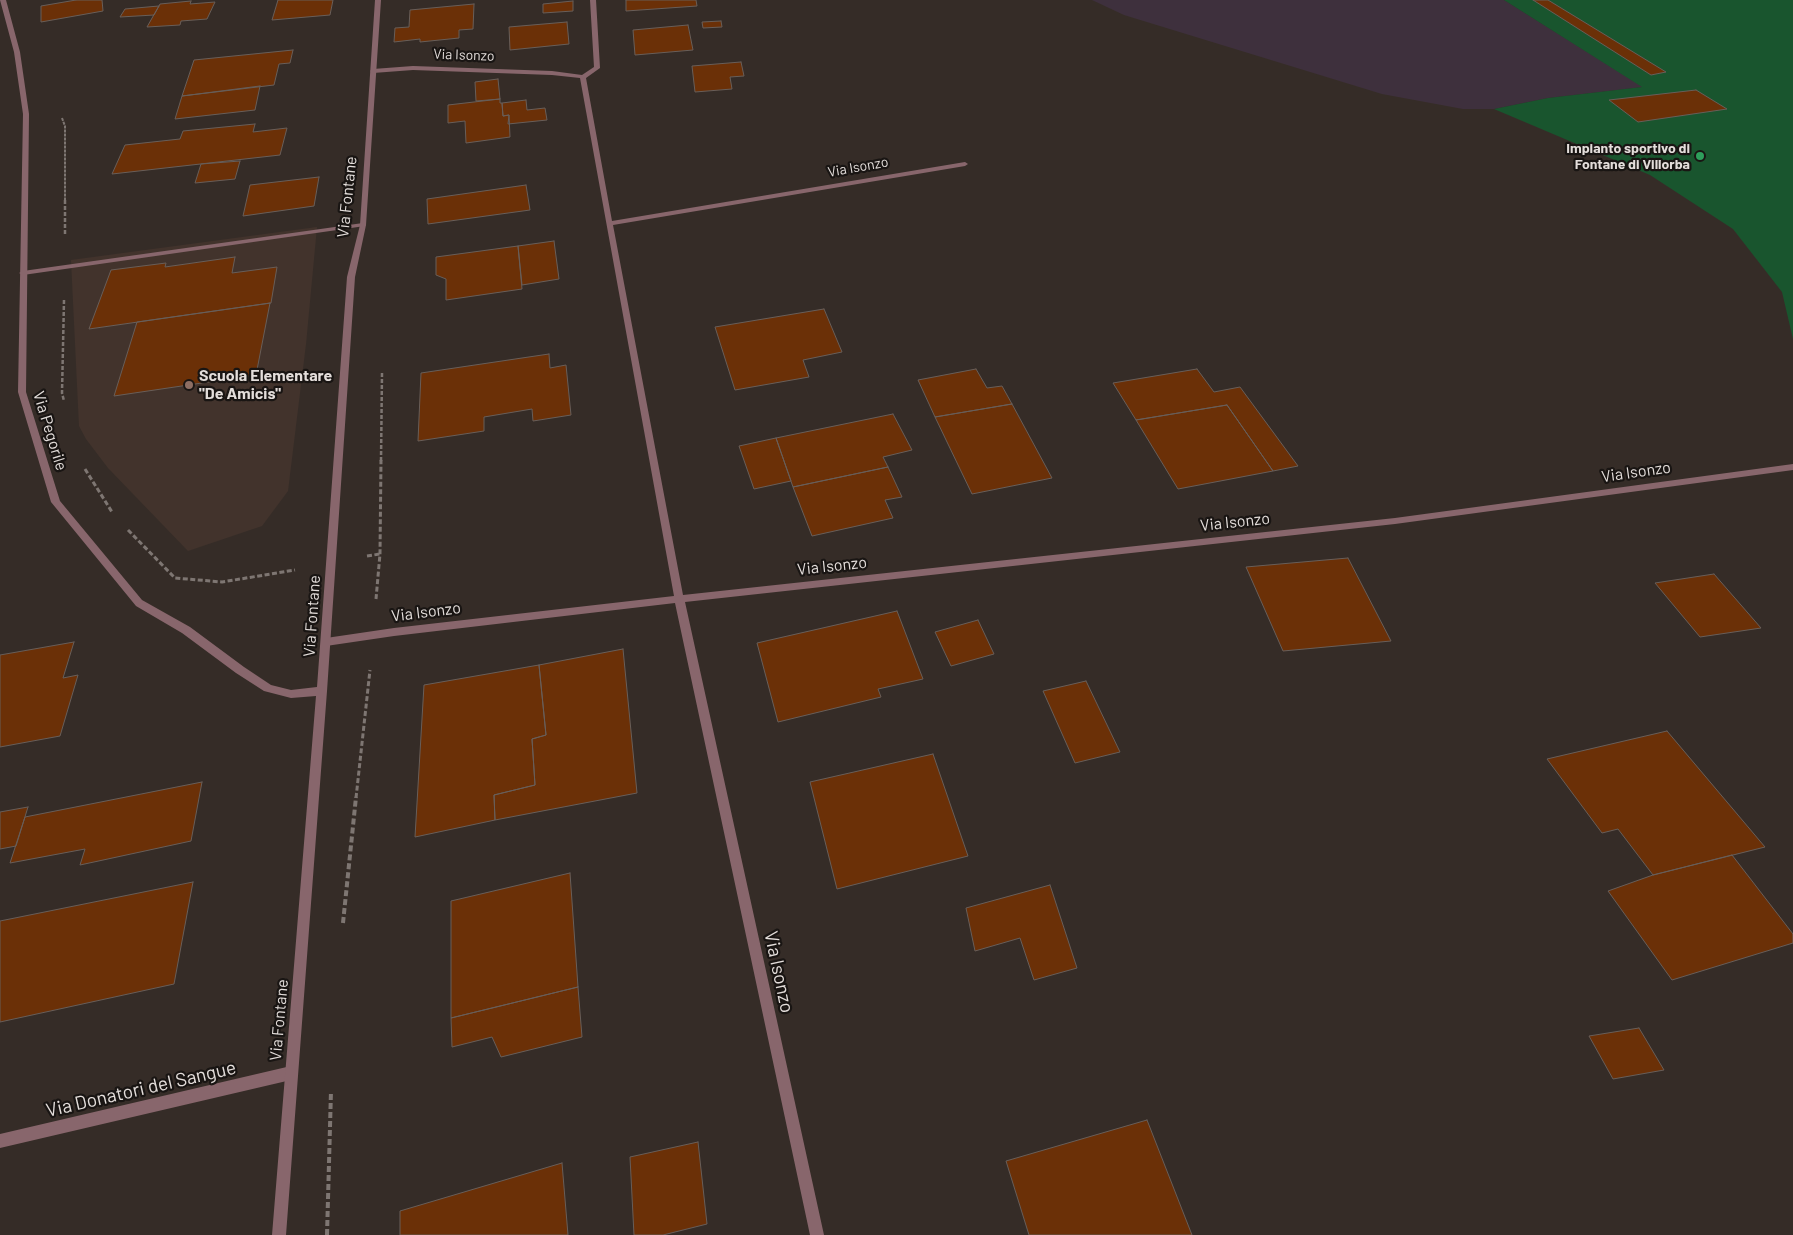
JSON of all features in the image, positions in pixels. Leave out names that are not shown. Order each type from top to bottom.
[{"type":"street","name":"Via Pegorile","points":[[3,0],[17,52],[26,114],[22,392],[56,502],[139,603],[186,630],[268,688],[291,694],[322,691]]},
{"type":"street","name":"Via Fontane","points":[[279,1235],[326,642],[351,277],[363,225],[378,0]]},
{"type":"street","points":[[583,77],[597,68],[593,0]]},
{"type":"street","name":"Via Isonzo","points":[[373,70],[413,68],[552,73],[583,77],[679,600],[817,1235]]},
{"type":"street","name":"Via Isonzo","points":[[609,224],[965,164]]},
{"type":"street","points":[[23,273],[363,225]]},
{"type":"street","name":"Via Isonzo","points":[[326,642],[679,600],[1395,521],[1793,466]]},
{"type":"street","name":"Via Donatori del Sangue","points":[[0,1141],[291,1074]]},
{"type":"path","points":[[61,117],[64,126],[65,267],[62,333],[62,392],[64,401]]},
{"type":"path","points":[[81,462],[117,519]]},
{"type":"path","points":[[124,526],[175,578],[222,582],[268,575]]},
{"type":"path","points":[[343,930],[374,635],[380,554]]},
{"type":"path","points":[[327,1235],[331,1088]]},
{"type":"shaded area","points":[[1092,0],[1504,0],[1643,87],[1548,98],[1494,109],[1463,109],[1382,94],[1124,15]]},
{"type":"shaded area","name":"Scuola Elementare \"De Amicis\"","points":[[317,227],[306,344],[288,491],[262,526],[188,551],[108,468],[86,439],[79,426],[71,260]]},
{"type":"green space","name":"Impianto sportivo di Fontane di Villorba","points":[[1504,0],[1793,0],[1793,339],[1782,292],[1733,229],[1650,175],[1494,109],[1548,98],[1642,87]]},
{"type":"building","points":[[76,0],[102,0],[103,11],[41,22],[41,6]]},
{"type":"building","points":[[278,0],[333,0],[330,15],[272,20]]},
{"type":"building","points":[[626,0],[696,0],[697,6],[626,11]]},
{"type":"building","points":[[1533,0],[1548,0],[1666,72],[1651,75]]},
{"type":"building","points":[[191,1],[190,4],[215,2],[207,19],[181,21],[180,25],[147,27],[160,4]]},
{"type":"building","points":[[573,1],[573,11],[543,13],[543,4]]},
{"type":"building","points":[[474,4],[473,29],[459,30],[459,38],[420,42],[420,39],[394,42],[395,28],[409,27],[410,10]]},
{"type":"building","points":[[159,6],[154,15],[120,17],[125,9]]},
{"type":"building","points":[[721,21],[722,27],[703,28],[702,22]]},
{"type":"building","points":[[567,22],[569,44],[510,50],[509,27]]},
{"type":"building","points":[[688,25],[693,50],[635,55],[633,30]]},
{"type":"building","points":[[293,50],[290,63],[279,64],[274,85],[182,96],[194,60]]},
{"type":"building","points":[[741,62],[744,76],[730,77],[732,89],[695,92],[692,66]]},
{"type":"building","points":[[498,79],[500,99],[476,101],[475,82]]},
{"type":"building","points":[[260,86],[255,110],[175,119],[182,96]]},
{"type":"building","points":[[1696,90],[1727,109],[1638,122],[1609,100]]},
{"type":"building","points":[[500,99],[503,116],[509,115],[510,137],[466,143],[465,121],[448,123],[448,105]]},
{"type":"building","points":[[526,100],[527,110],[545,108],[547,120],[508,124],[509,115],[503,116],[502,103]]},
{"type":"building","points":[[255,124],[253,132],[287,128],[280,155],[112,174],[125,145],[180,139],[183,131]]},
{"type":"building","points":[[240,161],[235,179],[195,183],[201,164]]},
{"type":"building","points":[[319,177],[314,206],[243,216],[250,185]]},
{"type":"building","points":[[526,185],[530,210],[428,224],[427,199]]},
{"type":"building","points":[[554,241],[559,279],[522,285],[518,246]]},
{"type":"building","points":[[518,246],[522,289],[446,300],[446,279],[436,275],[436,257]]},
{"type":"building","points":[[235,257],[232,273],[277,267],[271,303],[89,329],[111,270],[166,263],[165,267]]},
{"type":"building","points":[[270,303],[256,375],[114,396],[137,322]]},
{"type":"building","points":[[824,309],[842,352],[803,360],[809,377],[735,390],[715,327]]},
{"type":"building","points":[[549,354],[550,368],[566,365],[571,415],[533,421],[532,409],[484,417],[484,431],[418,441],[421,373]]},
{"type":"building","points":[[976,369],[987,388],[1002,386],[1012,404],[935,417],[918,380]]},
{"type":"building","points":[[1197,369],[1214,392],[1240,387],[1298,466],[1273,471],[1227,405],[1136,420],[1113,383]]},
{"type":"building","points":[[1012,404],[1052,478],[972,494],[935,417]]},
{"type":"building","points":[[1227,405],[1273,471],[1178,489],[1136,420]]},
{"type":"building","points":[[893,414],[912,450],[883,457],[888,467],[793,487],[776,438]]},
{"type":"building","points":[[776,438],[791,481],[754,489],[739,446]]},
{"type":"building","points":[[888,467],[902,497],[885,500],[893,518],[812,536],[793,487]]},
{"type":"building","points":[[1348,558],[1391,641],[1283,651],[1246,567]]},
{"type":"building","points":[[1714,574],[1761,628],[1700,637],[1655,583]]},
{"type":"building","points":[[897,611],[923,679],[878,689],[881,697],[778,722],[757,643]]},
{"type":"building","points":[[978,620],[994,654],[951,666],[935,632]]},
{"type":"building","points":[[74,642],[63,678],[78,675],[60,736],[0,747],[0,655]]},
{"type":"building","points":[[623,649],[637,793],[495,820],[494,795],[535,785],[532,739],[546,735],[539,665]]},
{"type":"building","points":[[539,665],[546,735],[532,739],[535,785],[494,795],[495,820],[415,837],[424,685]]},
{"type":"building","points":[[1086,681],[1120,752],[1075,763],[1043,691]]},
{"type":"building","points":[[1667,731],[1765,847],[1653,875],[1618,829],[1602,833],[1547,759]]},
{"type":"building","points":[[933,754],[968,856],[837,889],[810,782]]},
{"type":"building","points":[[202,782],[191,841],[80,865],[85,849],[10,863],[25,817]]},
{"type":"building","points":[[28,807],[16,846],[0,849],[0,812]]},
{"type":"building","points":[[1732,855],[1793,934],[1793,943],[1672,980],[1608,891],[1653,875]]},
{"type":"building","points":[[570,873],[578,987],[451,1018],[451,901]]},
{"type":"building","points":[[193,882],[174,984],[0,1022],[0,921]]},
{"type":"building","points":[[1050,885],[1077,968],[1034,980],[1020,938],[975,951],[966,908]]},
{"type":"building","points":[[578,987],[582,1037],[501,1057],[492,1037],[452,1047],[451,1018]]},
{"type":"building","points":[[1639,1028],[1664,1070],[1613,1079],[1589,1036]]},
{"type":"building","points":[[1147,1120],[1192,1235],[1029,1235],[1006,1161]]},
{"type":"building","points":[[698,1142],[707,1224],[663,1235],[634,1235],[630,1157]]},
{"type":"building","points":[[562,1163],[568,1235],[400,1235],[400,1211]]},
{"type":"place","name":"Impianto sportivo di Fontane di Villorba","points":[[1700,156]]},
{"type":"place","name":"Scuola Elementare \"De Amicis\"","points":[[189,385]]}]
